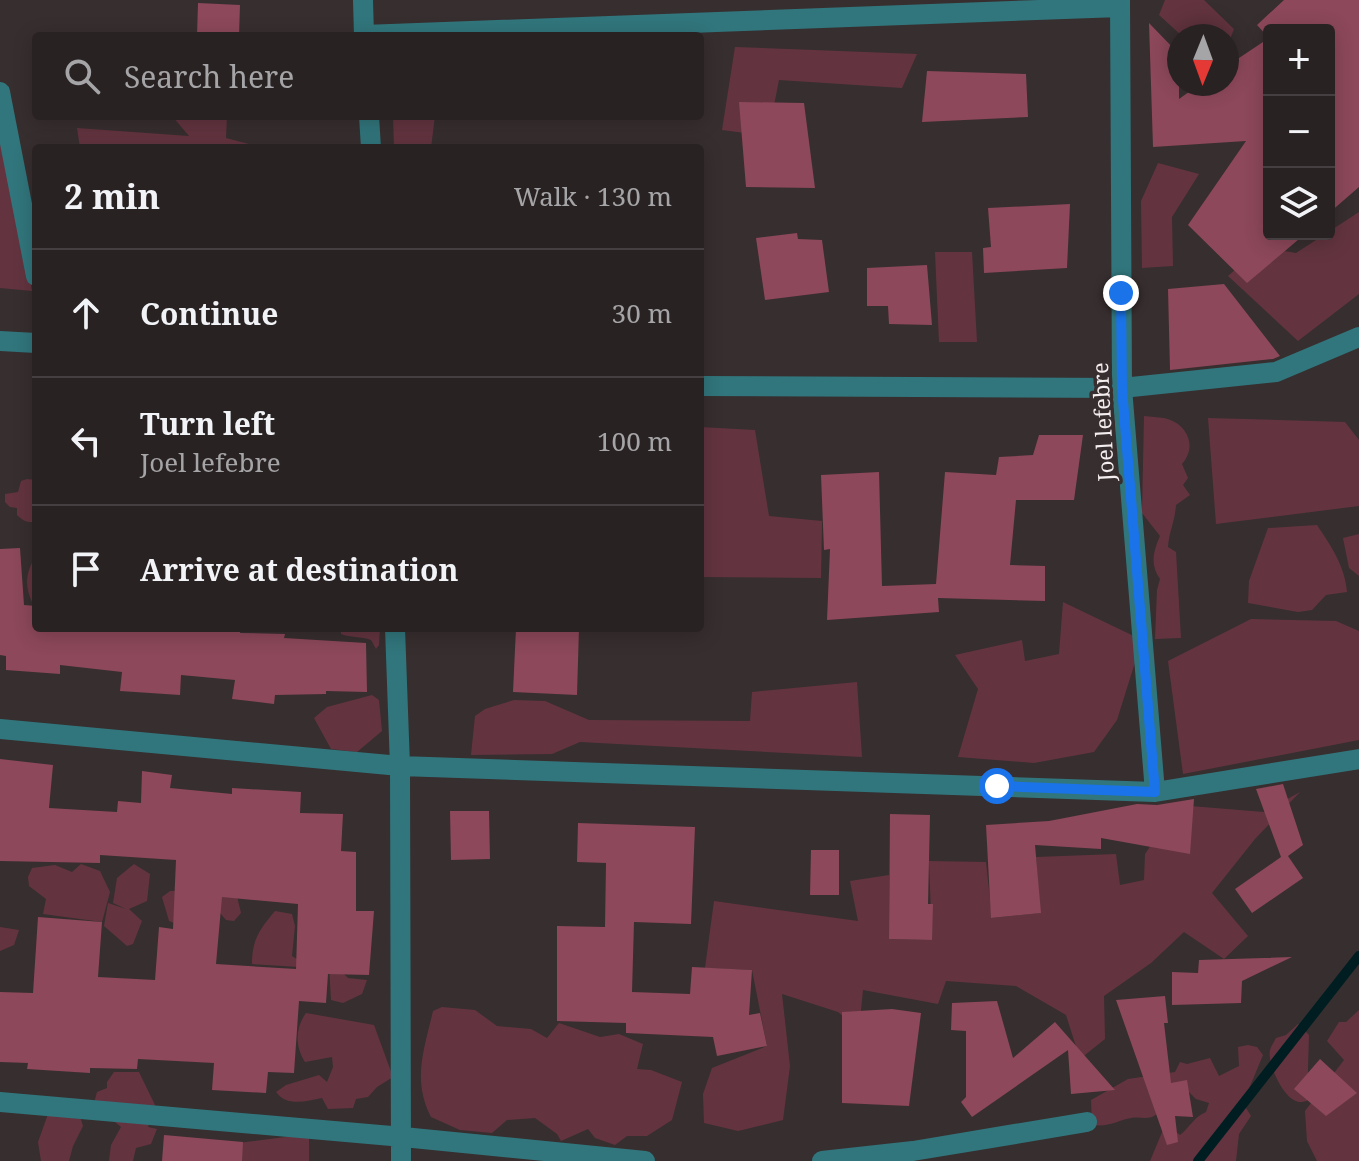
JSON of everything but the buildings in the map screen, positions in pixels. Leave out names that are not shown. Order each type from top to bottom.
[{"type":"street","points":[[363,0],[364,32]]},
{"type":"street","points":[[458,32],[1120,4]]},
{"type":"street","name":"Joel lefebre","points":[[1120,4],[1122,388],[1155,792]]},
{"type":"street","points":[[0,92],[32,256]]},
{"type":"street","points":[[369,120],[371,144]]},
{"type":"street","points":[[704,386],[1122,388],[1276,372],[1359,337]]},
{"type":"street","points":[[0,341],[32,343]]},
{"type":"street","points":[[395,632],[400,766],[401,1161]]},
{"type":"street","points":[[0,729],[400,766],[1155,792],[1359,759]]},
{"type":"street","points":[[0,1102],[645,1161]]},
{"type":"street","points":[[822,1161],[913,1151],[1087,1122]]},
{"type":"shaded area","points":[[1165,0],[1204,0],[1229,24],[1169,24],[1159,15]]},
{"type":"shaded area","points":[[735,47],[917,54],[902,88],[779,80],[768,136],[722,130]]},
{"type":"shaded area","points":[[0,99],[32,291],[0,288]]},
{"type":"shaded area","points":[[175,120],[227,120],[226,138],[249,144],[79,144],[77,128],[189,136]]},
{"type":"shaded area","points":[[393,120],[434,120],[432,144],[394,144]]},
{"type":"shaded area","points":[[1158,163],[1199,174],[1172,217],[1173,266],[1142,268],[1141,201]]},
{"type":"shaded area","points":[[1359,212],[1359,294],[1298,341],[1228,276],[1261,247],[1296,253],[1316,240],[1335,240],[1335,228]]},
{"type":"shaded area","points":[[935,252],[972,252],[977,342],[939,342]]},
{"type":"shaded area","points":[[1144,416],[1172,421],[1188,436],[1189,450],[1182,464],[1188,478],[1183,485],[1190,495],[1176,505],[1168,547],[1176,552],[1181,638],[1155,639],[1160,579],[1154,558],[1160,536],[1142,513]]},
{"type":"shaded area","points":[[1208,418],[1345,422],[1359,440],[1359,506],[1216,524]]},
{"type":"shaded area","points":[[704,427],[755,430],[769,516],[822,521],[821,578],[704,577]]},
{"type":"shaded area","points":[[32,480],[32,522],[22,519],[17,515],[17,508],[5,502],[5,494],[18,492],[21,481]]},
{"type":"shaded area","points":[[1317,525],[1340,565],[1347,592],[1326,595],[1312,610],[1298,612],[1248,603],[1249,581],[1268,528]]},
{"type":"shaded area","points":[[1359,534],[1359,576],[1349,568],[1343,538]]},
{"type":"shaded area","points":[[32,563],[32,602],[27,578]]},
{"type":"shaded area","points":[[1063,602],[1142,640],[1117,720],[1094,752],[1034,763],[958,757],[978,689],[955,655],[1022,640],[1025,661],[1059,654]]},
{"type":"shaded area","points":[[1251,619],[1336,621],[1359,631],[1359,740],[1183,774],[1168,661]]},
{"type":"shaded area","points":[[380,632],[379,645],[376,649],[371,640],[341,634]]},
{"type":"shaded area","points":[[857,682],[862,757],[580,742],[552,754],[471,755],[475,716],[485,709],[514,700],[545,701],[589,720],[750,721],[752,692]]},
{"type":"shaded area","points":[[372,695],[379,700],[382,731],[357,752],[331,749],[314,718],[327,707]]},
{"type":"shaded area","points":[[1300,792],[1255,839],[1212,893],[1248,936],[1224,959],[1184,932],[1151,963],[1104,996],[1105,1039],[1080,1059],[1066,1015],[1016,986],[946,981],[938,1004],[863,990],[859,1030],[838,1012],[782,994],[790,1066],[783,1120],[738,1131],[704,1123],[703,1094],[712,1068],[767,1046],[752,970],[705,968],[714,901],[858,921],[850,881],[889,875],[889,939],[932,940],[929,861],[986,862],[992,918],[1040,913],[1036,857],[1116,854],[1120,885],[1144,880],[1145,854],[1178,805],[1264,812]]},
{"type":"shaded area","points":[[81,864],[100,871],[110,892],[102,922],[43,914],[46,899],[29,886],[28,877],[32,868],[55,865],[72,872]]},
{"type":"shaded area","points":[[134,864],[150,874],[147,901],[129,909],[142,921],[133,944],[127,946],[104,926],[108,903],[126,909],[113,903],[117,878]]},
{"type":"shaded area","points":[[232,876],[241,913],[234,921],[226,920],[220,913],[179,925],[169,921],[162,897],[170,891],[196,890]]},
{"type":"shaded area","points":[[275,911],[292,914],[295,926],[292,956],[302,962],[299,967],[252,964],[258,935]]},
{"type":"shaded area","points":[[0,927],[19,930],[14,945],[0,951]]},
{"type":"shaded area","points":[[329,965],[348,978],[367,980],[362,994],[343,1003],[331,1000]]},
{"type":"shaded area","points":[[442,1007],[475,1010],[497,1026],[531,1029],[547,1038],[559,1023],[600,1037],[619,1034],[643,1044],[637,1069],[651,1070],[682,1082],[672,1120],[647,1136],[627,1136],[615,1145],[595,1138],[588,1129],[561,1141],[557,1134],[535,1118],[507,1120],[492,1133],[460,1130],[431,1117],[422,1090],[423,1052],[433,1011]]},
{"type":"shaded area","points":[[1359,1010],[1359,1161],[1317,1161],[1307,1141],[1305,1111],[1344,1060],[1327,1041],[1339,1022],[1346,1022]]},
{"type":"shaded area","points":[[306,1013],[374,1025],[393,1077],[368,1097],[356,1099],[353,1108],[328,1109],[322,1098],[297,1102],[280,1097],[276,1092],[286,1085],[319,1075],[327,1082],[333,1067],[332,1057],[305,1062],[302,1056],[298,1031]]},
{"type":"shaded area","points":[[1298,1024],[1309,1035],[1307,1101],[1300,1102],[1289,1097],[1280,1085],[1270,1056],[1270,1048],[1276,1038],[1286,1035]]},
{"type":"shaded area","points":[[1238,1047],[1257,1047],[1263,1055],[1243,1103],[1251,1116],[1239,1134],[1236,1161],[1150,1161],[1163,1130],[1170,1127],[1180,1135],[1206,1112],[1209,1103],[1196,1099],[1189,1092],[1175,1098],[1151,1117],[1092,1125],[1091,1100],[1128,1079],[1175,1072],[1180,1062],[1187,1064],[1210,1058],[1219,1076],[1239,1066]]},
{"type":"shaded area","points":[[114,1072],[139,1072],[155,1105],[149,1112],[94,1103],[97,1092],[107,1088],[107,1082]]},
{"type":"shaded area","points":[[79,1113],[83,1126],[69,1161],[41,1161],[38,1142],[48,1114]]},
{"type":"shaded area","points":[[104,1113],[150,1122],[148,1127],[157,1129],[151,1144],[136,1148],[133,1161],[109,1161],[111,1145],[121,1127]]},
{"type":"shaded area","points":[[309,1134],[309,1161],[198,1161],[200,1148]]},
{"type":"waterway","points":[[1198,1161],[1359,956]]},
{"type":"route","points":[[997,786],[1155,792],[1122,388],[1121,293]]}]
